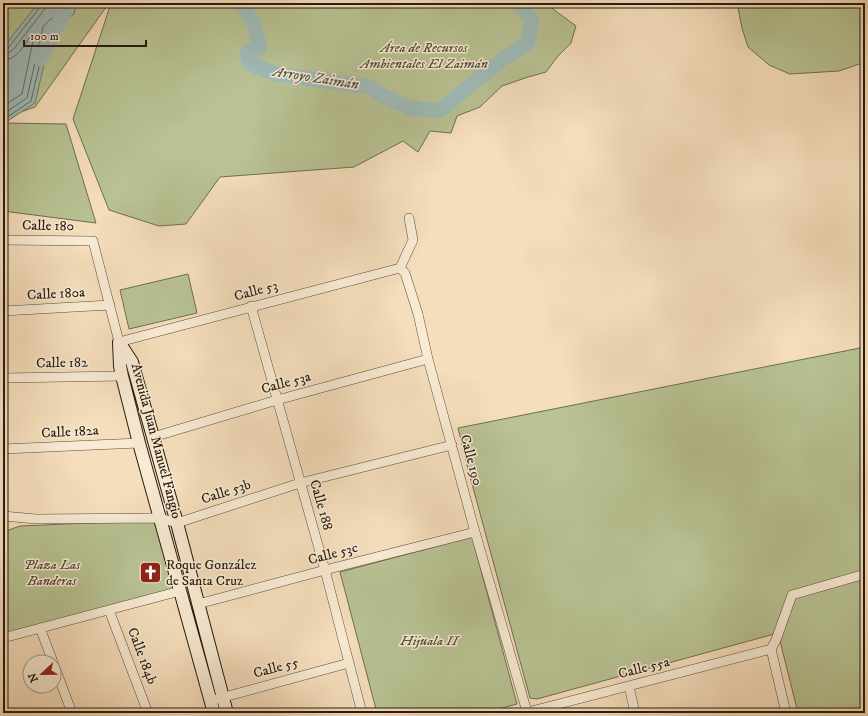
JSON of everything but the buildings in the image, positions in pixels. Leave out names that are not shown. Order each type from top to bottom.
[{"type":"main road","name":"Avenida Juan Manuel Fangio","points":[[119,342],[120,366],[139,443],[214,713]]},
{"type":"main road","name":"Avenida Juan Manuel Fangio","points":[[119,342],[132,362],[177,523],[227,713]]},
{"type":"street","points":[[400,268],[413,240],[409,218]]},
{"type":"street","name":"Calle 180","points":[[3,240],[93,241],[110,305]]},
{"type":"street","name":"Calle 53","points":[[119,342],[400,268]]},
{"type":"street","name":"Calle 190","points":[[400,268],[405,274],[418,314],[428,359],[525,713]]},
{"type":"street","points":[[110,305],[119,342]]},
{"type":"street","name":"Calle 180a","points":[[3,310],[110,305]]},
{"type":"street","name":"Calle 188","points":[[251,306],[325,570],[362,713]]},
{"type":"street","name":"Calle 53a","points":[[153,437],[277,400],[428,359]]},
{"type":"street","name":"Calle 182","points":[[3,378],[122,376]]},
{"type":"street","name":"Calle 182a","points":[[3,449],[139,443]]},
{"type":"street","name":"Calle 53b","points":[[177,523],[300,483],[452,445]]},
{"type":"street","points":[[3,516],[36,518],[160,518],[177,523]]},
{"type":"street","name":"Calle 53c","points":[[198,604],[475,532]]},
{"type":"street","points":[[786,713],[771,649],[779,634],[792,595],[865,574]]},
{"type":"street","points":[[3,638],[180,591]]},
{"type":"street","name":"Calle 184b","points":[[109,610],[148,713]]},
{"type":"street","points":[[40,628],[50,654]]},
{"type":"street","name":"Calle 55a","points":[[525,713],[771,649]]},
{"type":"street","name":"Calle 55","points":[[210,701],[349,663]]},
{"type":"street","points":[[62,685],[72,713]]},
{"type":"street","points":[[629,686],[635,713]]},
{"type":"green space","points":[[3,3],[109,3],[35,107],[3,118]]},
{"type":"green space","name":"Área de Recursos Ambientales El Zaimán","points":[[111,3],[548,3],[549,6],[576,26],[571,43],[558,56],[546,72],[502,86],[480,107],[457,116],[451,133],[430,131],[418,152],[403,141],[354,167],[220,177],[186,224],[159,226],[109,210],[73,119]]},
{"type":"green space","points":[[737,3],[865,3],[865,62],[839,71],[790,74],[769,65],[748,47],[742,28]]},
{"type":"green space","points":[[3,123],[66,124],[96,223],[3,211]]},
{"type":"green space","points":[[188,274],[197,313],[129,329],[120,290]]},
{"type":"green space","points":[[865,347],[865,713],[798,713],[778,633],[537,699],[530,698],[458,428]]},
{"type":"green space","name":"Plaza Las Banderas","points":[[159,520],[179,589],[3,635],[3,532],[20,526]]},
{"type":"green space","name":"Hijuala II","points":[[472,537],[517,704],[484,713],[377,713],[340,572]]},
{"type":"water","points":[[38,3],[76,3],[74,14],[52,30],[35,103],[3,124],[3,46]]},
{"type":"waterway","name":"Arroyo Zaimán","points":[[40,59],[69,3]]},
{"type":"waterway","name":"Arroyo Zaimán","points":[[241,3],[255,25],[259,48],[247,52],[250,64],[277,74],[359,86],[369,86],[381,95],[410,108],[439,111],[503,59],[528,43],[532,20],[518,3]]},
{"type":"place","name":"Roque González de Santa Cruz","points":[[150,573]]}]
